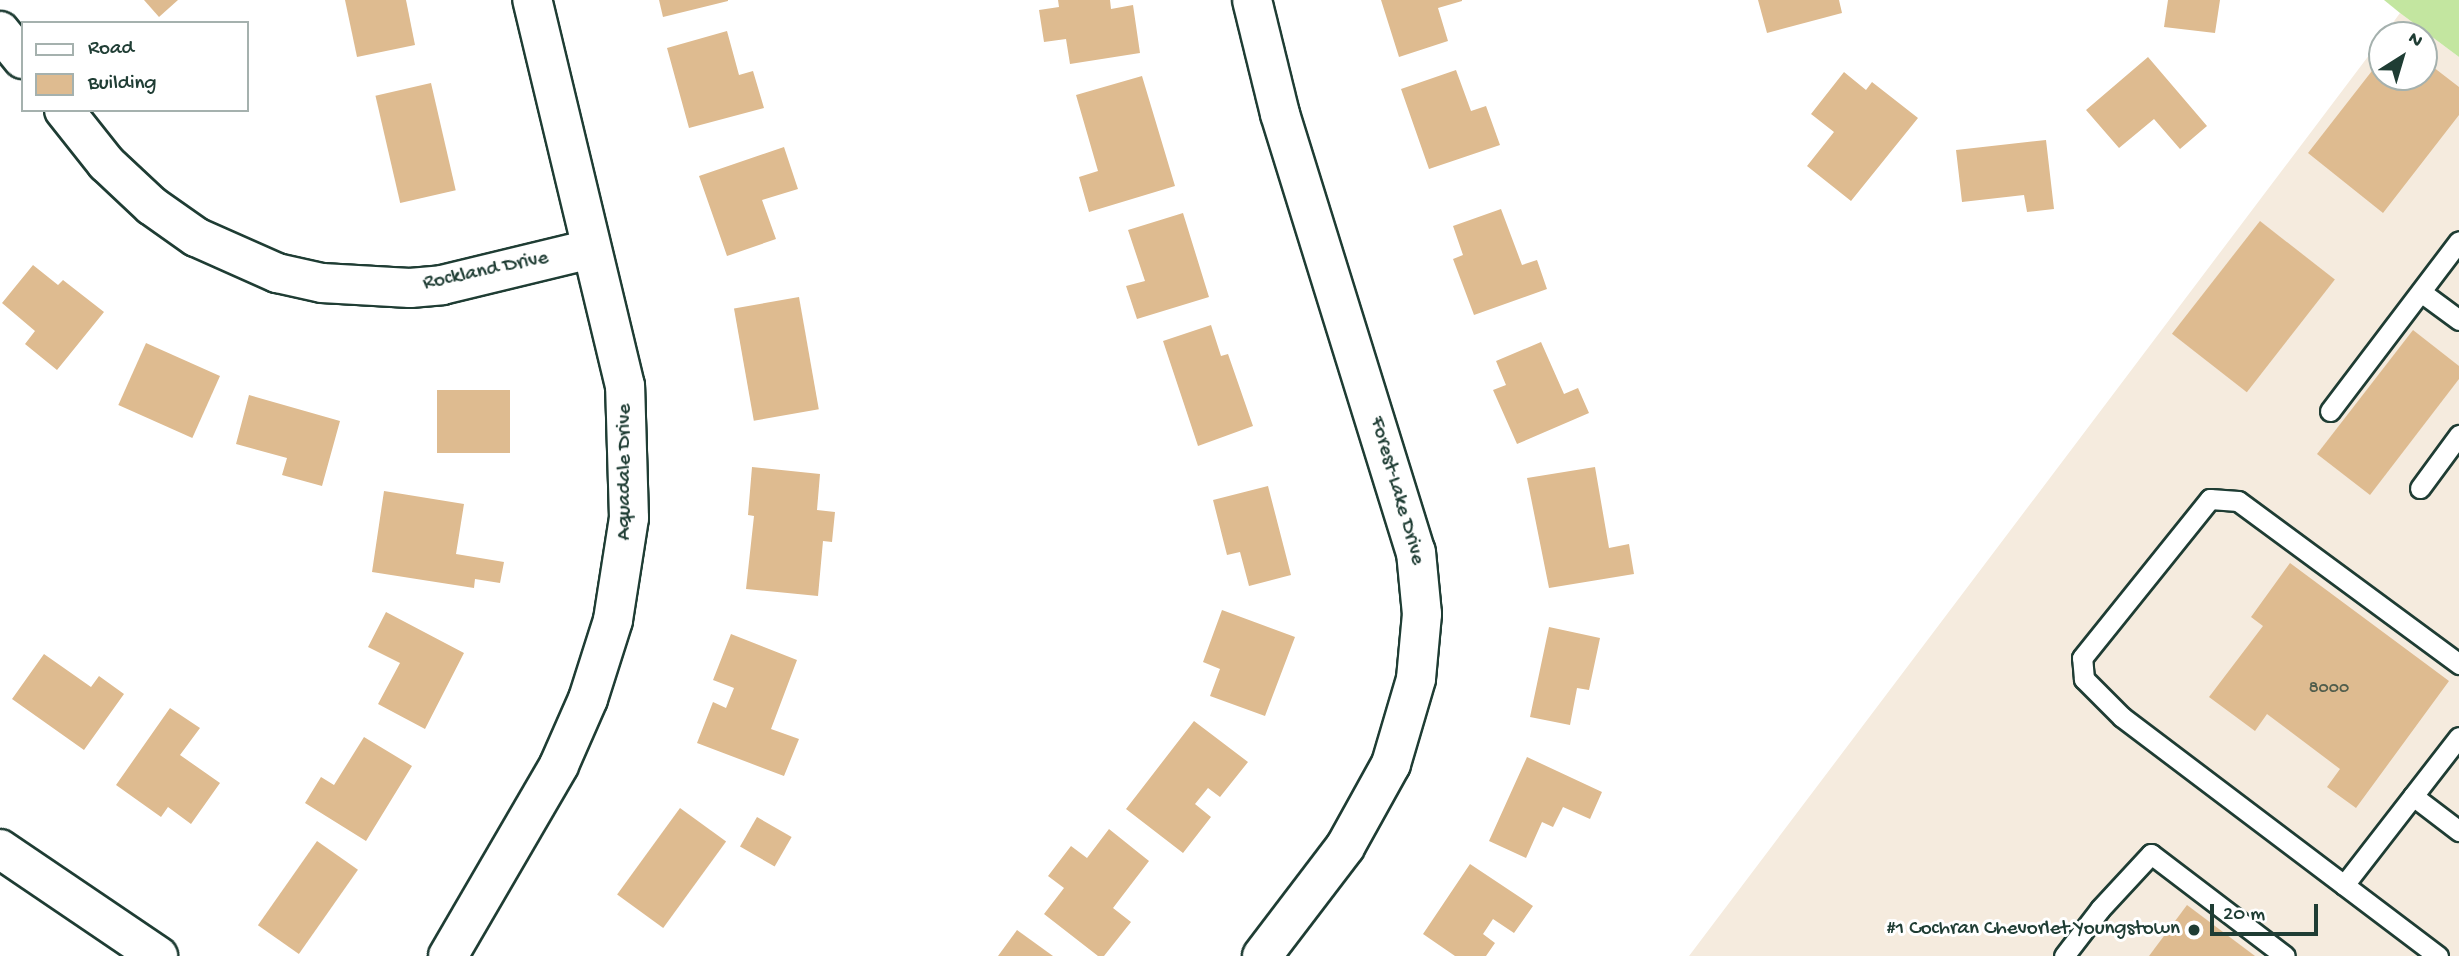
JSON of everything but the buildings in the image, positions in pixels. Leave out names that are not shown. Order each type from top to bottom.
[{"type":"street","name":"Aquadale Drive","points":[[448,956],[559,765],[588,699],[623,571],[630,492],[625,387],[532,0]]},
{"type":"street","name":"Forest-Lake Drive","points":[[1252,0],[1280,114],[1416,552],[1422,614],[1416,679],[1391,764],[1345,847],[1262,956]]},
{"type":"street","points":[[0,31],[21,57]]},
{"type":"street","name":"Rockland Drive","points":[[66,112],[106,163],[152,206],[196,237],[277,273],[322,284],[410,288],[442,285],[591,249]]},
{"type":"street","points":[[0,849],[158,956]]},
{"type":"lane","points":[[2330,411],[2459,241]]},
{"type":"lane","points":[[2421,292],[2459,320]]},
{"type":"lane","points":[[2420,488],[2459,435]]},
{"type":"lane","points":[[2438,956],[2122,717],[2084,679],[2082,658],[2210,499],[2238,501],[2459,664]]},
{"type":"lane","points":[[2344,885],[2459,737]]},
{"type":"lane","points":[[2413,796],[2459,831]]},
{"type":"lane","points":[[2064,956],[2100,909],[2151,855],[2285,956]]},
{"type":"shaded area","points":[[2400,13],[2411,21],[2394,21]]},
{"type":"shaded area","points":[[2438,41],[2459,57],[2459,956],[1689,956],[2368,57],[2368,91],[2438,91]]},
{"type":"green space","points":[[2384,0],[2459,0],[2459,57],[2438,41],[2438,21],[2411,21]]},
{"type":"place","name":"#1 Cochran Chevorlet Youngstown","points":[[2194,930]]}]
